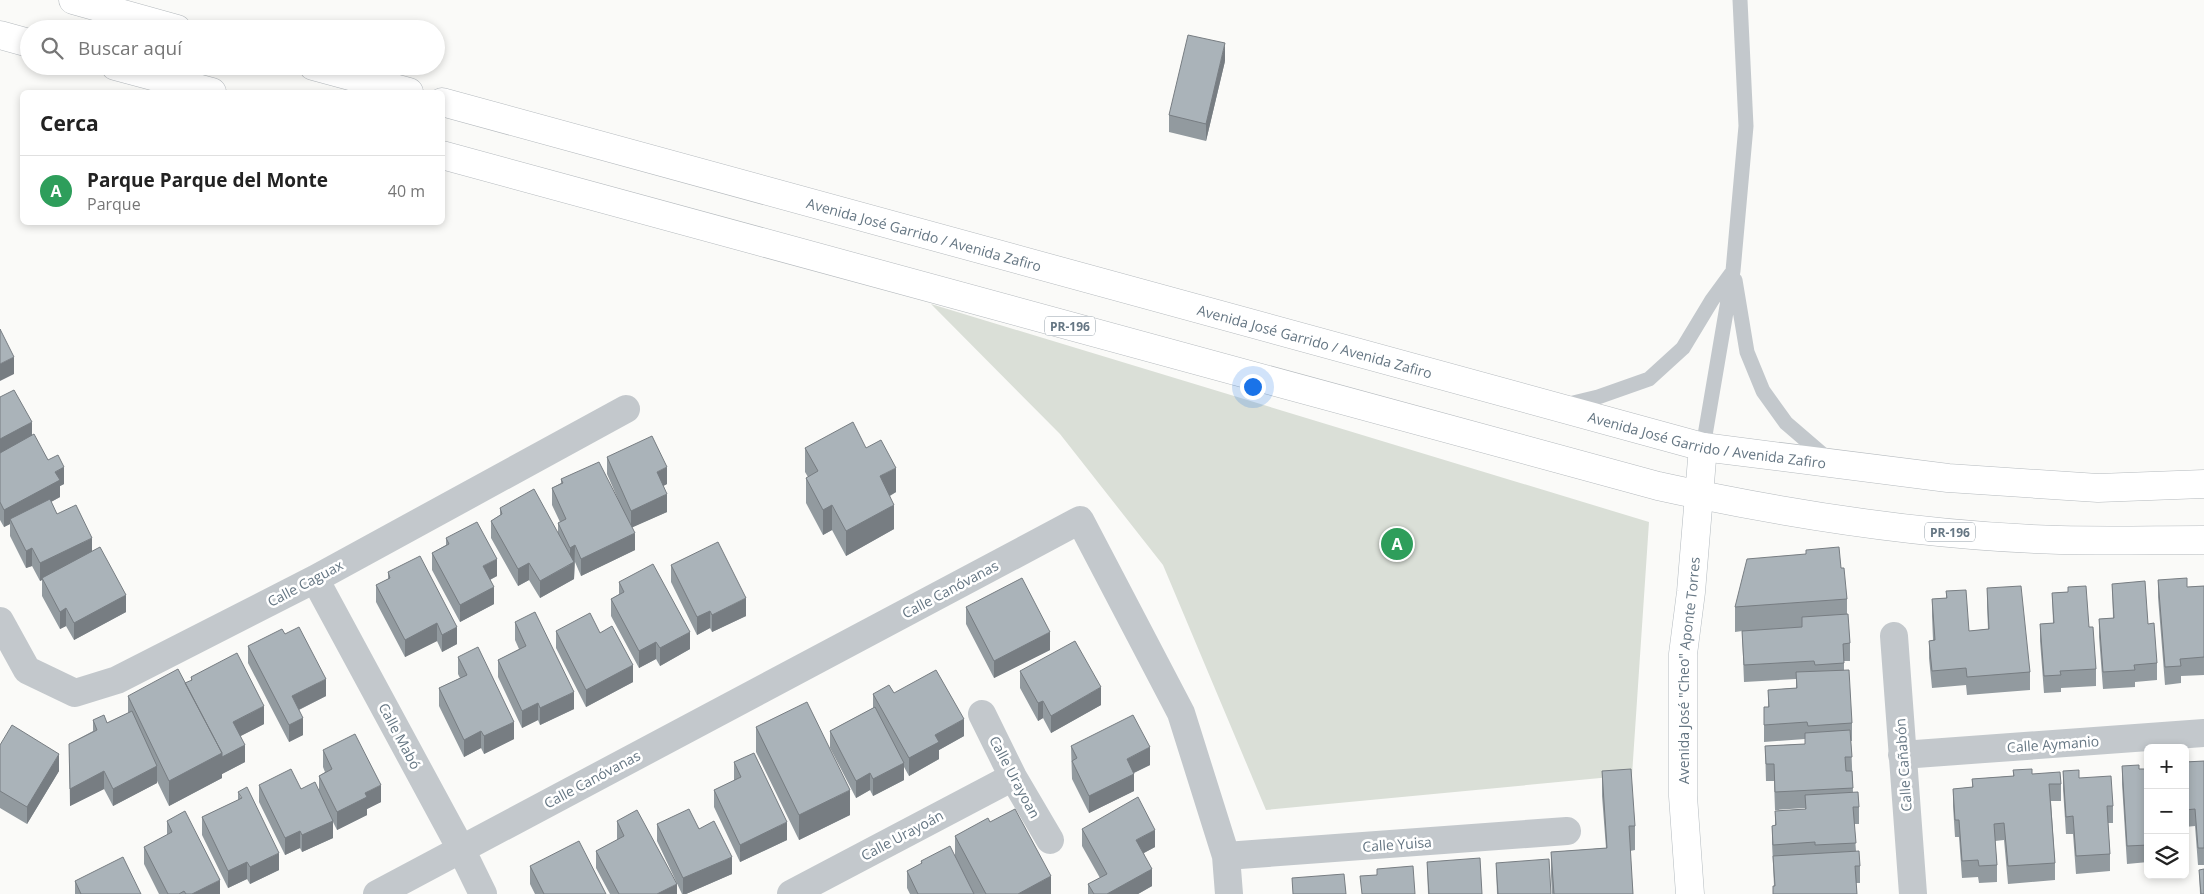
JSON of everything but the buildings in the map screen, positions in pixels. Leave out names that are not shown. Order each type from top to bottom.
[{"type":"main road","points":[[73,0],[145,20]]},
{"type":"main road","points":[[0,35],[20,41]]},
{"type":"main road","points":[[149,75],[205,90]]},
{"type":"main road","points":[[346,75],[402,90]]},
{"type":"main road","name":"Avenida José Garrido / Avenida Zafiro","points":[[445,103],[1703,447],[1948,478],[2098,488],[2204,484]]},
{"type":"main road","name":"PR-196","points":[[445,156],[1639,480],[1698,494],[1784,511],[1910,530],[2059,540],[2204,540]]},
{"type":"main road","name":"Avenida José \"Cheo\" Aponte Torres","points":[[1690,894],[1683,796],[1683,654],[1692,583],[1703,447]]},
{"type":"street","name":"Calle Caguax","points":[[0,621],[27,670],[75,693],[117,680],[315,579],[626,409]]},
{"type":"street","name":"Calle Canóvanas","points":[[462,849],[1080,520],[1181,713],[1226,856],[1229,894]]},
{"type":"street","name":"Calle Mabó","points":[[315,579],[462,849],[483,894]]},
{"type":"street","name":"Calle Cañabón","points":[[1894,636],[1913,894]]},
{"type":"street","name":"Calle Urayoan","points":[[982,714],[1014,777],[1050,840]]},
{"type":"street","name":"Calle Aymanio","points":[[1902,755],[2204,733]]},
{"type":"street","name":"Calle Urayoán","points":[[791,894],[1014,777]]},
{"type":"street","name":"Calle Yuisa","points":[[1226,856],[1567,831]]},
{"type":"street","points":[[377,894],[462,849]]},
{"type":"lane","points":[[1703,447],[1733,271],[1746,126],[1740,0]]},
{"type":"lane","points":[[1554,407],[1598,396],[1649,379],[1683,348],[1712,300],[1733,271]]},
{"type":"lane","points":[[1733,271],[1743,319],[1747,352],[1763,391],[1786,423],[1832,463]]},
{"type":"shaded area","points":[[931,304],[1649,522],[1632,775],[1266,810],[1163,565],[1060,434]]},
{"type":"place","name":"Parque Parque del Monte","points":[[1397,544]]}]
